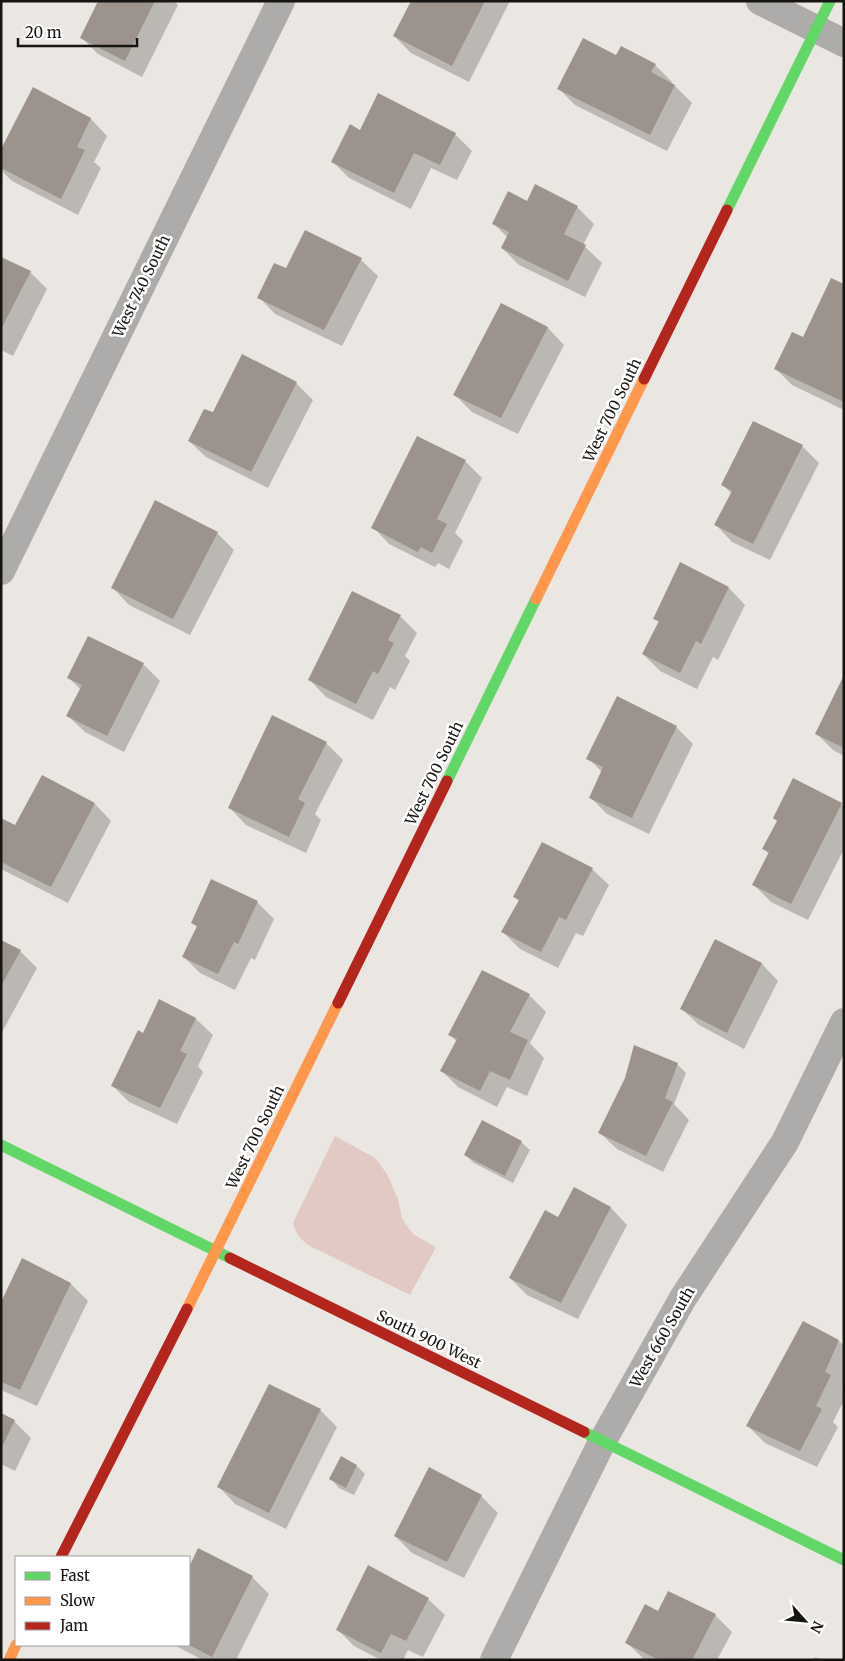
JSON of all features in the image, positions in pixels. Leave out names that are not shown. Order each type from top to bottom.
[{"type":"street","name":"West 740 South","points":[[1,571],[281,1]]},
{"type":"street","points":[[760,1],[844,43]]},
{"type":"street","name":"West 700 South","points":[[62,1556],[216,1251],[830,1]]},
{"type":"street","name":"West 660 South","points":[[494,1660],[602,1442],[683,1298],[785,1142],[844,1022]]},
{"type":"street","name":"South 900 West","points":[[1,1145],[844,1560]]},
{"type":"street","points":[[9,1660],[16,1646]]},
{"type":"shaded area","points":[[335,1136],[375,1158],[387,1174],[398,1199],[402,1218],[407,1226],[414,1235],[436,1247],[410,1295],[310,1246],[297,1233],[293,1223]]},
{"type":"building","points":[[98,1],[155,1],[125,61],[80,38]]},
{"type":"building","points":[[411,1],[485,1],[452,66],[393,36]]},
{"type":"building","points":[[583,38],[616,55],[621,46],[656,64],[651,72],[675,85],[650,135],[557,89]]},
{"type":"building","points":[[33,87],[91,118],[77,147],[85,150],[61,199],[1,168],[1,149]]},
{"type":"building","points":[[378,93],[456,133],[440,165],[414,153],[394,193],[331,162],[350,124],[360,130]]},
{"type":"building","points":[[535,184],[578,206],[564,234],[586,245],[568,281],[501,248],[509,232],[492,224],[508,191],[527,201]]},
{"type":"building","points":[[305,230],[362,258],[324,330],[257,298],[274,263],[286,268]]},
{"type":"building","points":[[1,257],[31,271],[1,329]]},
{"type":"building","points":[[831,278],[844,284],[844,402],[774,369],[792,332],[803,337]]},
{"type":"building","points":[[501,303],[548,327],[501,418],[453,395]]},
{"type":"building","points":[[242,354],[297,382],[251,472],[188,441],[204,409],[213,412]]},
{"type":"building","points":[[753,421],[803,445],[753,544],[714,525],[732,491],[721,485]]},
{"type":"building","points":[[417,436],[466,460],[437,519],[447,524],[432,553],[421,547],[418,552],[371,528]]},
{"type":"building","points":[[155,500],[218,532],[173,619],[111,588]]},
{"type":"building","points":[[680,562],[729,587],[701,644],[696,641],[680,673],[642,654],[659,621],[653,619]]},
{"type":"building","points":[[352,591],[401,615],[388,640],[394,643],[378,674],[373,671],[356,704],[308,680]]},
{"type":"building","points":[[88,636],[144,663],[107,736],[66,716],[82,685],[67,678]]},
{"type":"building","points":[[844,675],[844,748],[815,734]]},
{"type":"building","points":[[617,696],[677,726],[632,818],[589,798],[603,767],[586,759]]},
{"type":"building","points":[[272,715],[327,742],[298,799],[305,803],[289,837],[228,808]]},
{"type":"building","points":[[42,775],[95,803],[51,887],[1,862],[1,818],[15,825]]},
{"type":"building","points":[[793,778],[842,803],[791,904],[752,885],[769,852],[762,849],[777,821],[773,818]]},
{"type":"building","points":[[542,842],[593,868],[566,920],[559,917],[541,952],[501,932],[519,900],[513,897]]},
{"type":"building","points":[[211,879],[258,901],[238,944],[234,942],[218,974],[182,957],[197,926],[191,923]]},
{"type":"building","points":[[715,939],[762,963],[727,1033],[680,1009]]},
{"type":"building","points":[[1,940],[21,950],[1,986]]},
{"type":"building","points":[[482,970],[530,994],[510,1032],[528,1040],[510,1080],[490,1071],[480,1091],[440,1071],[457,1039],[448,1035]]},
{"type":"building","points":[[159,999],[196,1018],[180,1051],[187,1054],[160,1108],[111,1086],[138,1030],[143,1033]]},
{"type":"building","points":[[634,1045],[678,1063],[665,1098],[673,1102],[646,1156],[598,1133],[625,1078]]},
{"type":"building","points":[[482,1120],[522,1141],[505,1176],[464,1155]]},
{"type":"building","points":[[574,1187],[611,1207],[561,1303],[509,1278],[545,1210],[558,1217]]},
{"type":"building","points":[[22,1258],[71,1283],[20,1390],[1,1382],[1,1302]]},
{"type":"building","points":[[803,1321],[839,1340],[825,1372],[831,1375],[816,1406],[822,1409],[800,1451],[746,1426]]},
{"type":"building","points":[[269,1384],[321,1409],[269,1513],[217,1487]]},
{"type":"building","points":[[1,1413],[15,1420],[1,1449]]},
{"type":"building","points":[[341,1456],[357,1465],[346,1488],[329,1479]]},
{"type":"building","points":[[429,1467],[482,1495],[447,1562],[394,1536]]},
{"type":"building","points":[[198,1548],[253,1576],[212,1657],[190,1646],[190,1565]]},
{"type":"building","points":[[368,1565],[429,1598],[406,1641],[391,1634],[381,1653],[336,1630]]},
{"type":"building","points":[[668,1591],[716,1614],[692,1660],[659,1660],[625,1643],[645,1604],[658,1611]]},
{"type":"traffic: fast","points":[[727,210],[830,1]]},
{"type":"traffic: fast","points":[[447,781],[536,599]]},
{"type":"traffic: fast","points":[[1,1145],[230,1258]]},
{"type":"traffic: fast","points":[[584,1432],[844,1560]]},
{"type":"traffic: slow","points":[[536,599],[644,379]]},
{"type":"traffic: slow","points":[[187,1309],[338,1003]]},
{"type":"traffic: slow","points":[[9,1660],[16,1646]]},
{"type":"traffic: jam","points":[[644,379],[727,210]]},
{"type":"traffic: jam","points":[[338,1003],[447,781]]},
{"type":"traffic: jam","points":[[230,1258],[584,1432]]},
{"type":"traffic: jam","points":[[62,1556],[187,1309]]}]
